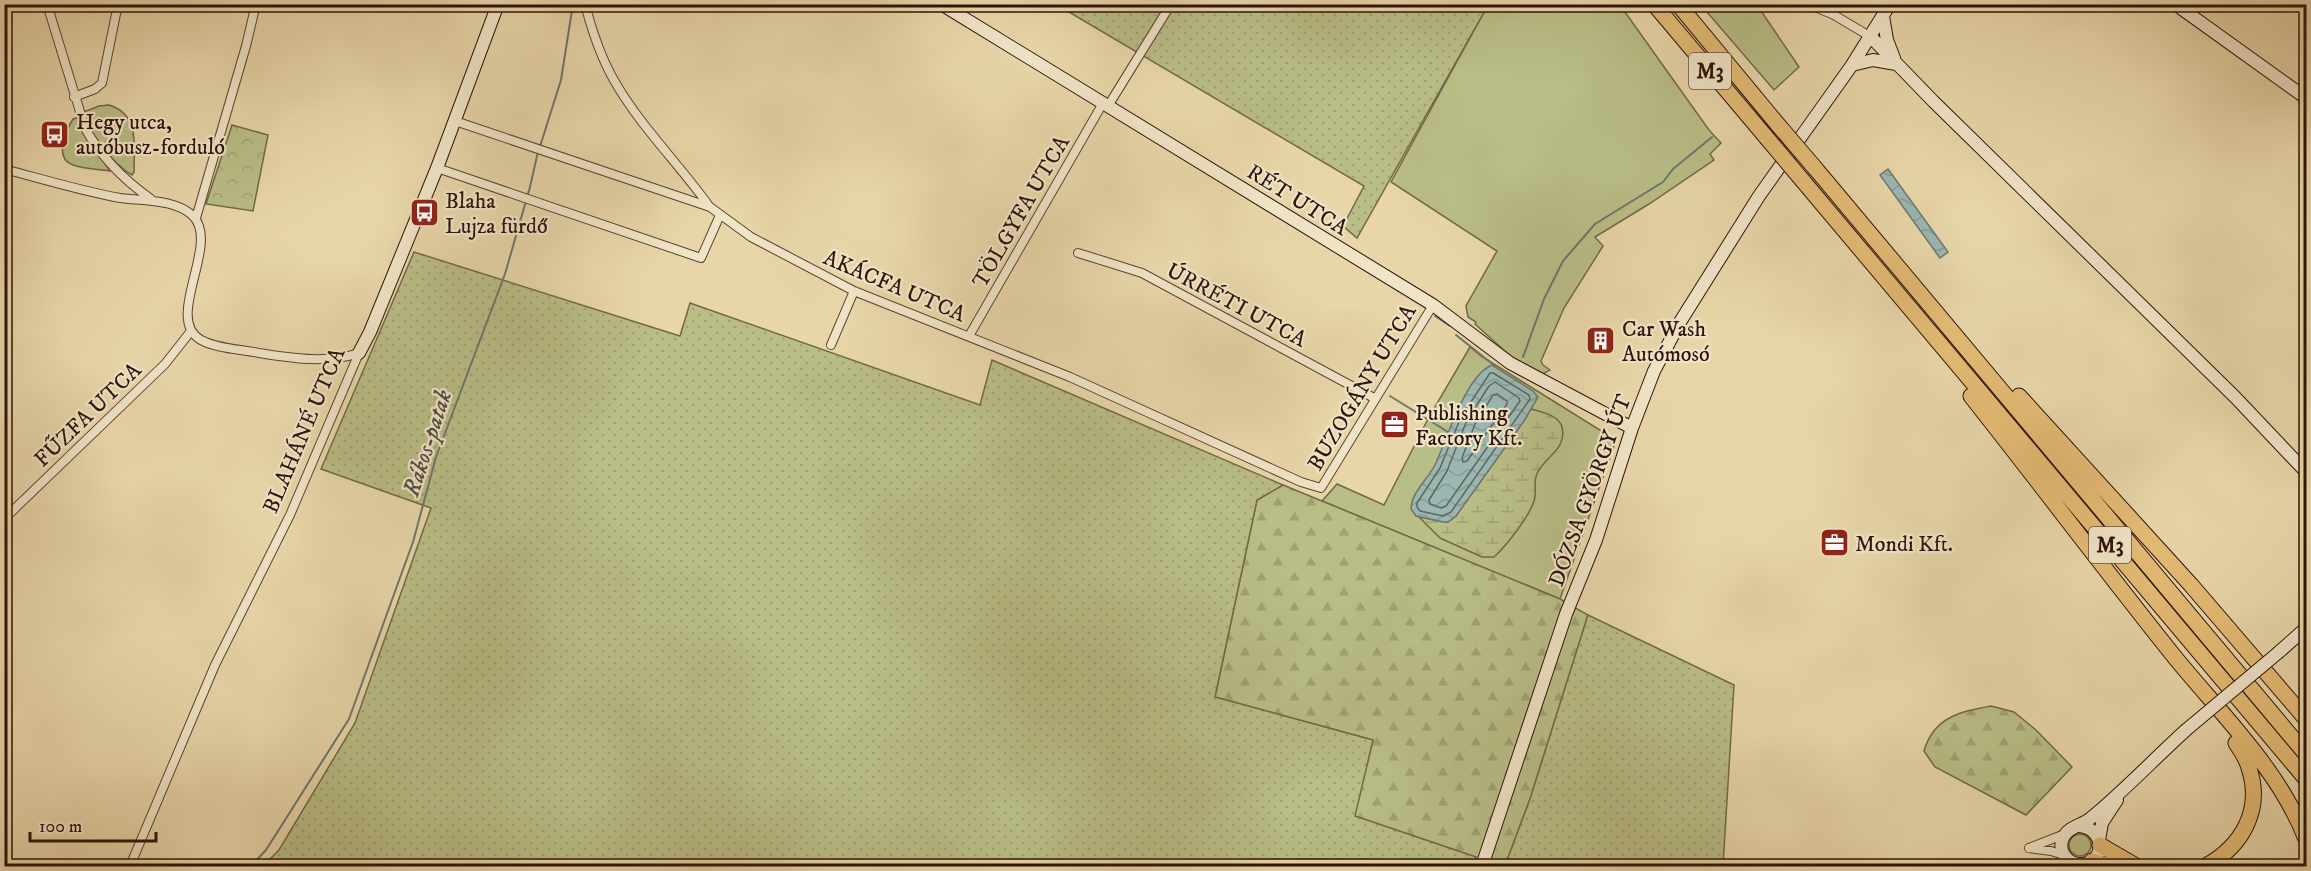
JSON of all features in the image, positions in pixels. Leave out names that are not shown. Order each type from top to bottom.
[{"type":"highway","name":"M3","points":[[1654,4],[2307,779]]},
{"type":"highway","name":"M3","points":[[1678,4],[2307,754]]},
{"type":"highway","points":[[1913,312],[1964,387],[2097,560],[2265,767],[2294,812],[2307,839]]},
{"type":"highway","points":[[1940,318],[1980,353],[2191,585],[2307,719]]},
{"type":"highway","points":[[2196,683],[2236,742],[2249,766],[2253,791],[2250,813],[2243,832],[2231,849],[2206,867]]},
{"type":"highway","points":[[2099,843],[2136,867]]},
{"type":"highway","points":[[2089,863],[2108,867]]},
{"type":"street","points":[[47,4],[85,128],[97,147],[123,177],[152,200]]},
{"type":"street","points":[[74,97],[95,89],[102,83],[118,4]]},
{"type":"street","points":[[195,218],[246,46],[256,4]]},
{"type":"street","name":"BLAHÁNÉ UTCA","points":[[130,867],[215,665],[290,515],[358,353],[374,322],[437,168],[498,4]]},
{"type":"street","points":[[585,4],[614,81],[637,116],[710,207]]},
{"type":"street","name":"RÉT UTCA","points":[[941,4],[1433,305],[1510,363],[1632,428]]},
{"type":"street","name":"TÖLGYFA UTCA","points":[[969,336],[1105,105],[1171,4]]},
{"type":"street","points":[[1808,4],[1834,15],[1870,37],[2227,389],[2307,472]]},
{"type":"street","name":"DÓZSA GYÖRGY ÚT","points":[[1482,867],[1566,614],[1596,540],[1632,428],[1654,371],[1680,322],[1759,196],[1852,65],[1890,4]]},
{"type":"street","points":[[2175,4],[2307,98]]},
{"type":"street","points":[[1883,16],[1887,40],[1896,64]]},
{"type":"street","points":[[1852,65],[1873,60],[1896,64]]},
{"type":"street","name":"AKÁCFA UTCA","points":[[454,121],[710,207],[751,237],[854,291],[1070,377],[1301,482],[1320,488]]},
{"type":"street","points":[[437,168],[701,258],[720,215]]},
{"type":"street","points":[[4,169],[121,198],[152,200],[182,209],[195,218],[199,225],[201,241],[188,316],[191,332],[199,339],[216,345],[275,355],[335,359],[358,353]]},
{"type":"street","name":"ÚRRÉTI UTCA","points":[[1078,253],[1142,273],[1374,398]]},
{"type":"street","points":[[831,345],[854,291]]},
{"type":"street","name":"BUZOGÁNY UTCA","points":[[1320,488],[1433,305]]},
{"type":"street","name":"FŰZFA UTCA","points":[[4,519],[165,364],[191,332]]},
{"type":"street","points":[[2129,782],[2102,823],[2099,851],[2089,863],[2074,864],[2051,850],[2029,848],[2066,833],[2090,820],[2129,782],[2186,730],[2307,628]]},
{"type":"street","points":[[2079,826],[2091,830],[2099,843]]},
{"type":"street","points":[[2066,833],[2061,844],[2066,860]]},
{"type":"green space","points":[[1057,5],[1488,5],[1357,238],[1343,226],[1364,186]]},
{"type":"green space","points":[[1488,5],[1620,5],[1709,130],[1721,143],[1710,154],[1714,160],[1595,237],[1603,246],[1564,308],[1541,361],[1550,370],[1541,375],[1516,361],[1468,317],[1466,306],[1497,251],[1391,182]]},
{"type":"green space","points":[[1701,5],[1757,5],[1799,67],[1774,90]]},
{"type":"green space","points":[[109,105],[119,109],[131,124],[134,142],[134,172],[132,175],[118,164],[102,146],[86,119],[86,111]]},
{"type":"green space","points":[[77,118],[110,171],[73,165],[67,161],[62,150],[63,144],[67,130],[73,119]]},
{"type":"green space","points":[[232,125],[268,135],[253,211],[206,204]]},
{"type":"green space","points":[[414,252],[680,336],[690,303],[980,405],[992,360],[1283,485],[1257,500],[1215,697],[1373,740],[1355,816],[1476,857],[1472,866],[263,866],[279,850],[355,723],[431,508],[321,469]]},
{"type":"green space","points":[[1470,347],[1616,440],[1560,599],[1322,501],[1337,484],[1384,505],[1429,417]]},
{"type":"green space","points":[[1531,409],[1557,420],[1562,427],[1563,434],[1556,451],[1537,473],[1533,504],[1518,529],[1494,557],[1482,557],[1440,538],[1419,517],[1448,522],[1456,516]]},
{"type":"green space","points":[[1283,485],[1560,599],[1588,615],[1530,799],[1505,866],[1472,866],[1475,857],[1354,816],[1373,740],[1215,697],[1257,500]]},
{"type":"green space","points":[[1588,615],[1734,685],[1723,866],[1505,866],[1530,799]]},
{"type":"green space","points":[[1991,706],[2014,712],[2036,730],[2072,767],[2026,815],[1935,767],[1924,751],[1934,730],[1941,723],[1958,714]]},
{"type":"green space","points":[[2076,834],[2084,834],[2091,841],[2091,849],[2084,856],[2076,856],[2069,849],[2069,841]]},
{"type":"water","points":[[1888,169],[1948,252],[1940,258],[1880,175]]},
{"type":"water","points":[[1492,365],[1533,391],[1538,397],[1524,421],[1456,516],[1448,522],[1443,522],[1416,516],[1411,509],[1414,497],[1435,465],[1465,395],[1482,371]]},
{"type":"waterway","name":"Rákos-patak","points":[[251,866],[266,850],[349,719],[413,542],[436,457],[505,274],[537,156],[561,80],[573,4]]},
{"type":"waterway","points":[[1523,357],[1544,299],[1563,261],[1595,224],[1663,182],[1673,169],[1712,137]]},
{"type":"waterway","points":[[1435,316],[1450,326]]},
{"type":"waterway","points":[[1456,335],[1495,366]]},
{"type":"waterway","points":[[1390,396],[1448,432]]},
{"type":"place","name":"Hegy utca, autóbusz-forduló","points":[[55,134]]},
{"type":"place","name":"Blaha Lujza fürdő","points":[[424,213]]},
{"type":"place","name":"Car Wash Autómosó","points":[[1601,341]]},
{"type":"place","name":"Publishing Factory Kft.","points":[[1394,425]]},
{"type":"place","name":"Mondi Kft.","points":[[1834,543]]}]
